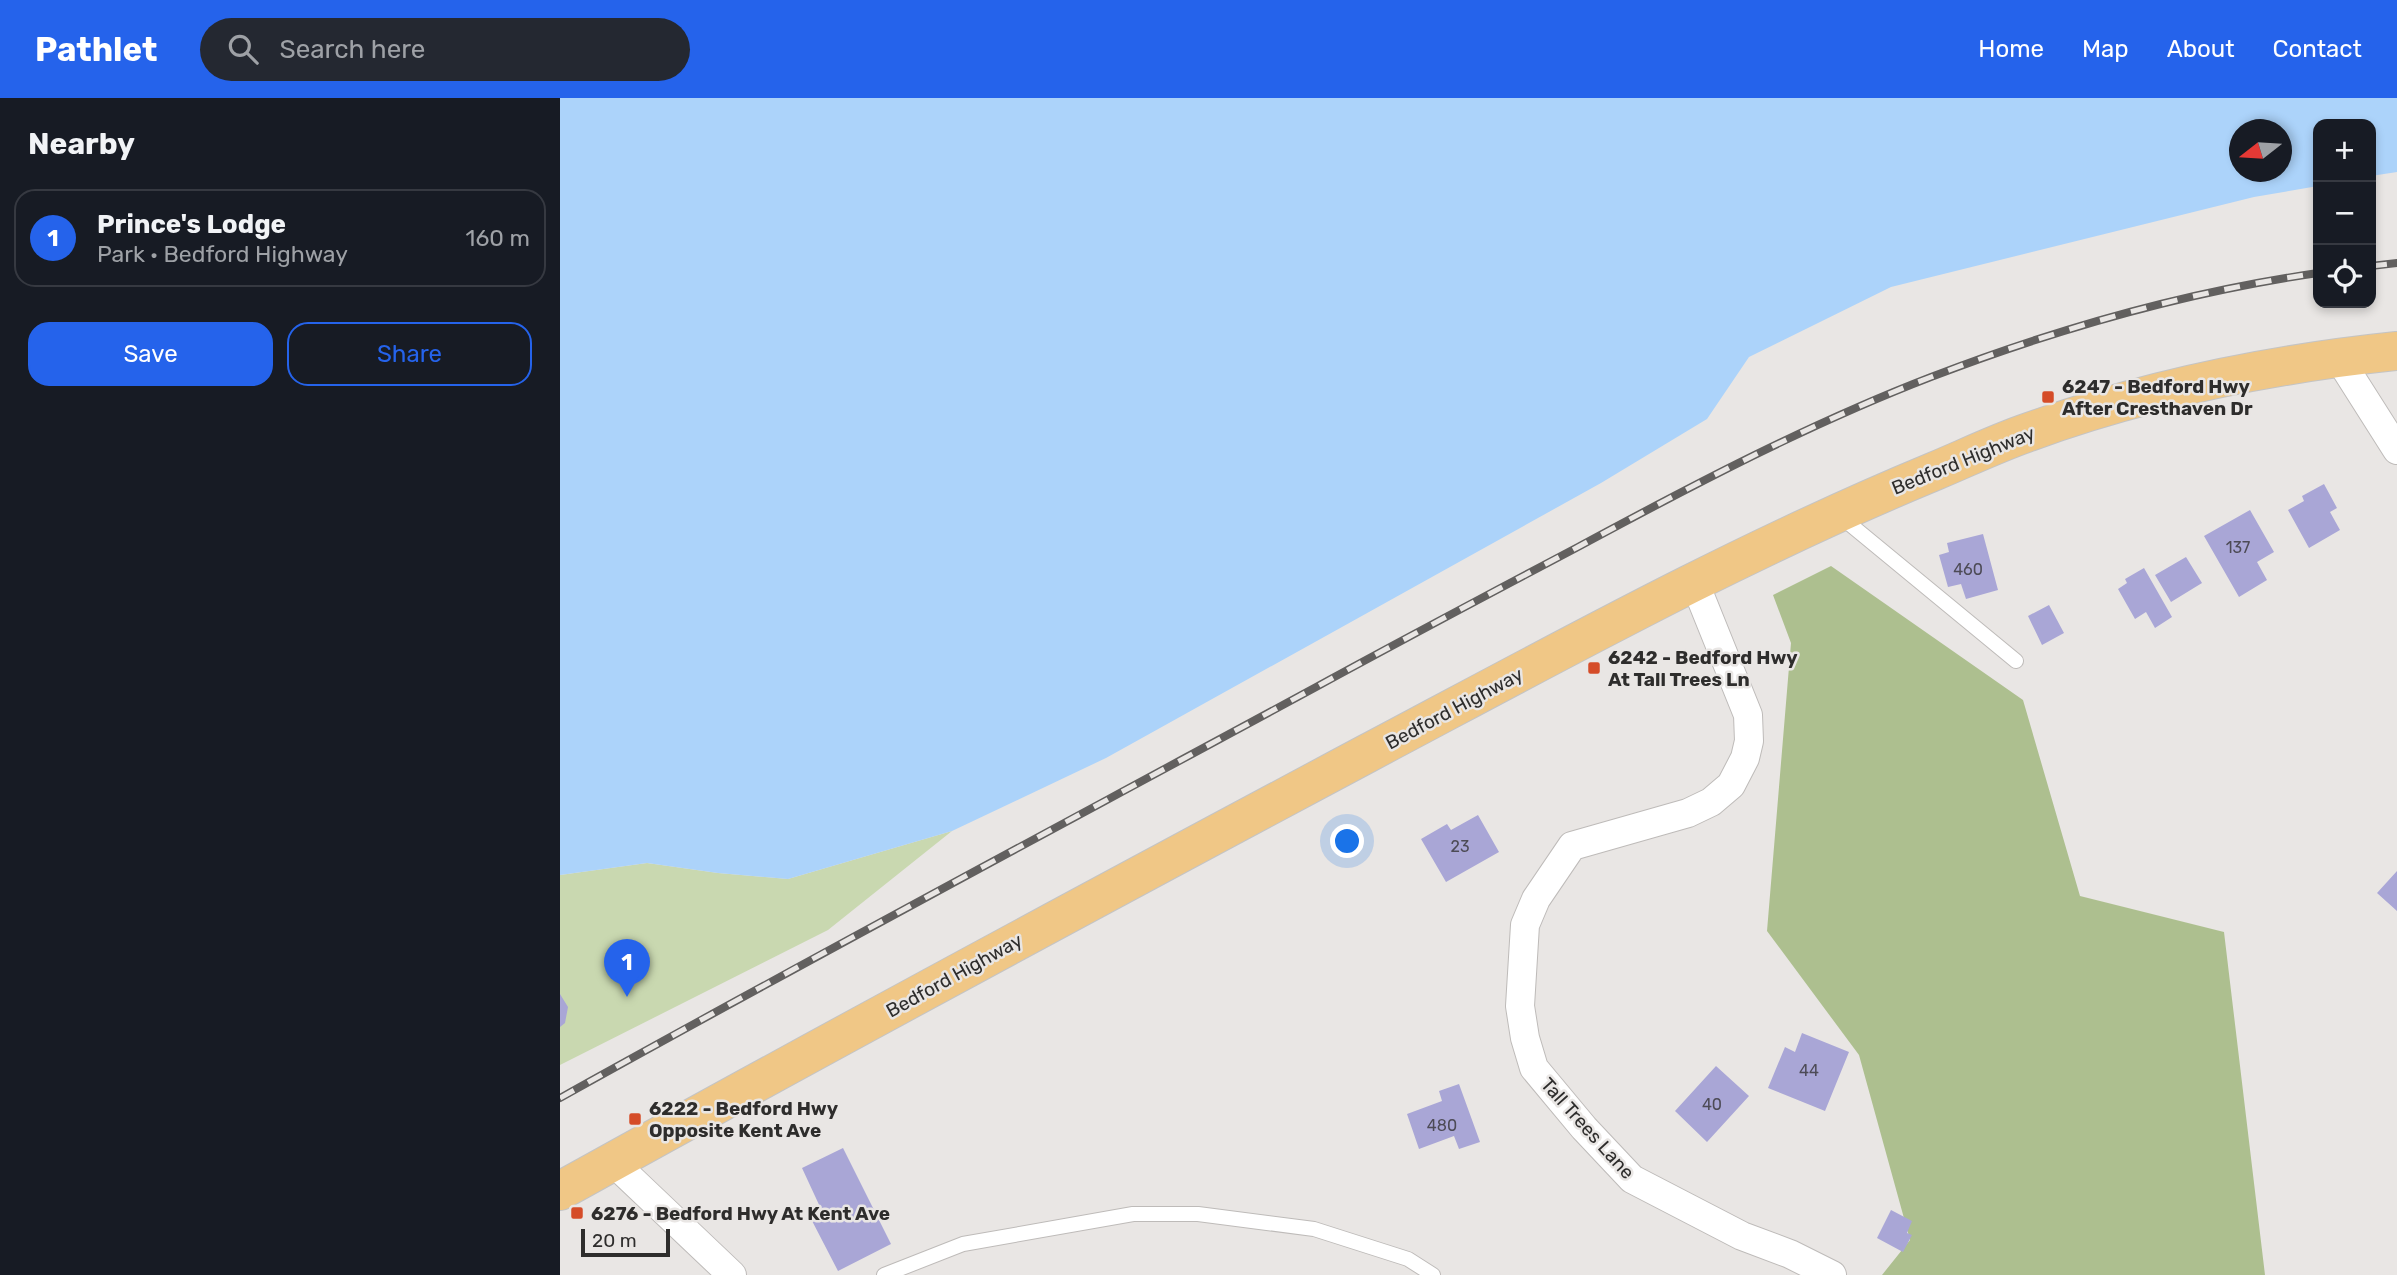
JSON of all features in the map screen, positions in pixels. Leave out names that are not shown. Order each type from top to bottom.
[{"type":"main road","name":"Bedford Highway","points":[[560,1191],[1088,902],[1694,581],[1837,513],[2029,432],[2106,407],[2235,374],[2338,357],[2397,351]]},
{"type":"street","points":[[2338,357],[2397,450]]},
{"type":"street","name":"Tall Trees Lane","points":[[1694,581],[1748,715],[1749,741],[1745,758],[1731,785],[1703,806],[1679,816],[1572,846],[1536,899],[1525,925],[1520,1006],[1525,1038],[1534,1068],[1584,1128],[1632,1179],[1742,1236],[1790,1254],[1832,1275]]},
{"type":"street","points":[[612,1161],[732,1275]]},
{"type":"lane","points":[[1837,513],[2016,661]]},
{"type":"lane","points":[[884,1275],[963,1244],[1133,1214],[1198,1214],[1314,1229],[1408,1259],[1433,1275]]},
{"type":"green space","points":[[1831,566],[2023,700],[2080,896],[2224,932],[2265,1275],[1882,1275],[1910,1240],[1859,1055],[1767,931],[1791,643],[1773,595]]},
{"type":"green space","points":[[952,831],[828,930],[560,1065],[560,875],[647,863],[788,879]]},
{"type":"water","points":[[560,98],[2397,98],[2397,172],[2376,175],[2376,119],[2313,119],[2313,187],[2254,197],[1891,287],[1749,357],[1707,419],[1601,483],[1106,758],[952,831],[788,879],[647,863],[560,875]]},
{"type":"building","points":[[2324,484],[2337,508],[2330,512],[2340,530],[2309,548],[2288,510],[2304,501],[2302,496]]},
{"type":"building","points":[[2250,510],[2274,552],[2257,562],[2267,580],[2239,597],[2204,536]]},
{"type":"building","points":[[1983,534],[1998,590],[1966,599],[1961,584],[1948,587],[1939,555],[1949,552],[1947,543]]},
{"type":"building","points":[[2186,557],[2202,583],[2171,602],[2155,575]]},
{"type":"building","points":[[2144,568],[2172,617],[2155,628],[2146,612],[2135,619],[2118,589],[2127,583],[2125,579]]},
{"type":"building","points":[[2049,605],[2064,633],[2042,645],[2028,616]]},
{"type":"building","points":[[1478,815],[1499,852],[1446,882],[1421,839],[1447,824],[1451,830]]},
{"type":"building","points":[[2397,871],[2397,911],[2377,893]]},
{"type":"building","points":[[560,994],[568,1007],[565,1023],[560,1027]]},
{"type":"building","points":[[1802,1033],[1849,1052],[1825,1111],[1768,1088],[1785,1047],[1795,1052]]},
{"type":"building","points":[[1716,1066],[1749,1096],[1707,1142],[1675,1111]]},
{"type":"building","points":[[1459,1084],[1480,1142],[1459,1149],[1454,1136],[1419,1149],[1407,1114],[1442,1101],[1439,1091]]},
{"type":"building","points":[[843,1148],[891,1244],[838,1271],[809,1215],[821,1209],[802,1168]]},
{"type":"building","points":[[1891,1210],[1912,1221],[1907,1233],[1912,1235],[1903,1252],[1877,1238]]},
{"type":"railway","points":[[2376,265],[2397,263]]},
{"type":"railway","points":[[560,1098],[1415,633],[1796,435],[1931,377],[2074,328],[2219,291],[2313,274]]},
{"type":"place","name":"6247 - Bedford Hwy After Cresthaven Dr","points":[[2048,397]]},
{"type":"place","name":"6242 - Bedford Hwy At Tall Trees Ln","points":[[1594,668]]},
{"type":"place","name":"Prince's Lodge","points":[[627,997]]},
{"type":"place","name":"6222 - Bedford Hwy Opposite Kent Ave","points":[[635,1119]]},
{"type":"place","name":"6276 - Bedford Hwy At Kent Ave","points":[[577,1213]]}]
